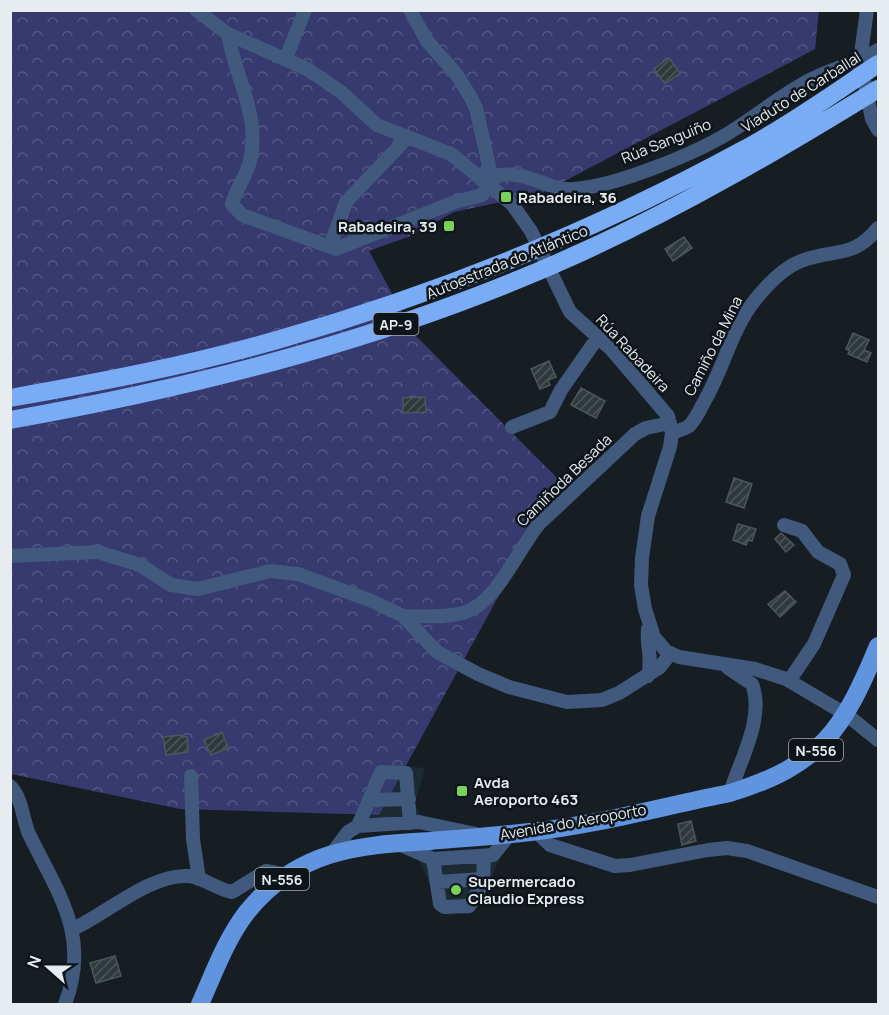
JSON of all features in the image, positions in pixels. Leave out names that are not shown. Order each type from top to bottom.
[{"type":"highway","name":"Viaduto de Carballal","points":[[744,150],[879,64]]},
{"type":"highway","name":"Autoestrada do Atlántico","points":[[10,420],[110,402],[293,358],[441,309],[582,252],[759,162],[879,89]]},
{"type":"highway","name":"Autoestrada do Atlántico","points":[[10,398],[105,381],[277,340],[432,289],[569,236],[744,150]]},
{"type":"main road","name":"Avenida do Aeroporto","points":[[200,1005],[238,926],[259,899],[287,875],[316,858],[366,845],[487,837],[534,831],[730,793],[758,784],[792,768],[834,734],[847,715],[879,646]]},
{"type":"street","name":"Rúa Rabadeira","points":[[196,10],[228,34],[286,58],[324,80],[370,120],[408,138],[451,154],[520,212],[570,312],[598,337],[662,407],[671,428]]},
{"type":"street","points":[[286,58],[305,10]]},
{"type":"street","points":[[410,10],[427,41],[457,75],[476,108],[489,166],[486,183]]},
{"type":"street","points":[[867,10],[860,61],[872,119],[879,130]]},
{"type":"street","points":[[228,34],[253,120],[254,139],[250,163],[232,204],[242,215],[330,247],[346,202],[408,138]]},
{"type":"street","name":"Rúa Sanguiño","points":[[330,247],[336,249],[455,202],[482,195],[486,183],[498,175],[512,173],[526,175],[560,188],[573,189],[615,180],[714,141],[814,77],[860,61],[879,50]]},
{"type":"street","name":"Camiño da Mina","points":[[671,428],[688,426],[719,376],[741,322],[754,301],[770,284],[798,262],[845,252],[867,243],[879,228]]},
{"type":"street","points":[[512,427],[550,412],[561,390],[598,337]]},
{"type":"street","name":"Camiñoda Besada","points":[[403,616],[442,617],[466,613],[480,603],[513,564],[527,538],[540,523],[635,435],[646,428],[671,428]]},
{"type":"street","points":[[671,428],[645,531],[641,585],[649,624],[659,644],[670,654],[693,661],[756,669],[789,681],[847,715],[879,740]]},
{"type":"street","points":[[784,525],[802,531],[818,552],[840,564],[844,575],[814,644],[789,681]]},
{"type":"street","points":[[10,556],[98,552],[140,565],[171,585],[198,590],[270,572],[298,574],[372,601],[403,616],[437,652],[478,674],[547,698],[567,702],[602,700],[648,676],[660,667],[670,654]]},
{"type":"street","points":[[648,676],[651,659],[647,638],[649,624]]},
{"type":"street","points":[[724,665],[752,684],[755,704],[752,731],[730,793]]},
{"type":"street","points":[[358,826],[381,772],[406,773],[410,823]]},
{"type":"street","points":[[191,776],[193,839],[199,879]]},
{"type":"street","points":[[10,786],[22,808],[28,830],[64,901],[73,929],[75,960],[72,986],[65,1005]]},
{"type":"street","points":[[369,800],[409,799]]},
{"type":"street","points":[[333,852],[348,832],[358,826],[410,823],[457,829],[487,837]]},
{"type":"street","points":[[534,831],[550,844],[615,866],[708,850],[727,848],[747,851],[879,897]]},
{"type":"street","points":[[397,843],[433,859],[484,856],[493,855],[510,834]]},
{"type":"street","points":[[433,859],[440,904],[444,907],[469,906],[483,879],[484,856]]},
{"type":"street","points":[[73,929],[146,888],[179,876],[199,879],[218,890],[232,892],[266,871],[287,875]]},
{"type":"street","points":[[437,882],[483,879]]},
{"type":"shaded area","points":[[380,764],[425,768],[415,803],[423,819],[345,830],[367,796]]},
{"type":"shaded area","points":[[503,852],[484,893],[487,895],[484,902],[469,914],[437,911],[432,889],[418,859],[435,855]]},
{"type":"green space","points":[[11,11],[819,11],[815,49],[800,57],[542,193],[454,212],[413,235],[369,251],[414,334],[561,482],[379,815],[180,809],[11,774]]},
{"type":"building","points":[[669,58],[680,73],[665,84],[654,69]]},
{"type":"building","points":[[684,237],[692,248],[673,261],[665,249]]},
{"type":"building","points":[[853,333],[869,340],[864,350],[871,353],[867,362],[848,354],[850,351],[846,349]]},
{"type":"building","points":[[549,361],[556,377],[548,380],[550,385],[540,389],[531,369]]},
{"type":"building","points":[[581,388],[605,401],[596,418],[571,405]]},
{"type":"building","points":[[425,397],[426,412],[403,413],[403,398]]},
{"type":"building","points":[[734,478],[752,484],[744,508],[726,502]]},
{"type":"building","points":[[738,524],[756,529],[752,541],[748,540],[746,545],[733,540]]},
{"type":"building","points":[[781,533],[794,545],[786,552],[775,539]]},
{"type":"building","points":[[785,591],[796,602],[780,617],[768,604]]},
{"type":"building","points":[[222,732],[228,748],[211,755],[204,740]]},
{"type":"building","points":[[181,735],[181,737],[187,737],[188,752],[166,755],[163,737]]},
{"type":"building","points":[[691,821],[696,841],[682,845],[678,824]]},
{"type":"building","points":[[115,956],[121,976],[96,983],[90,963]]},
{"type":"place","name":"Rabadeira, 36","points":[[506,197]]},
{"type":"place","name":"Rabadeira, 39","points":[[449,226]]},
{"type":"place","name":"Avda Aeroporto 463","points":[[462,791]]},
{"type":"place","name":"Supermercado Claudio Express","points":[[456,890]]}]
